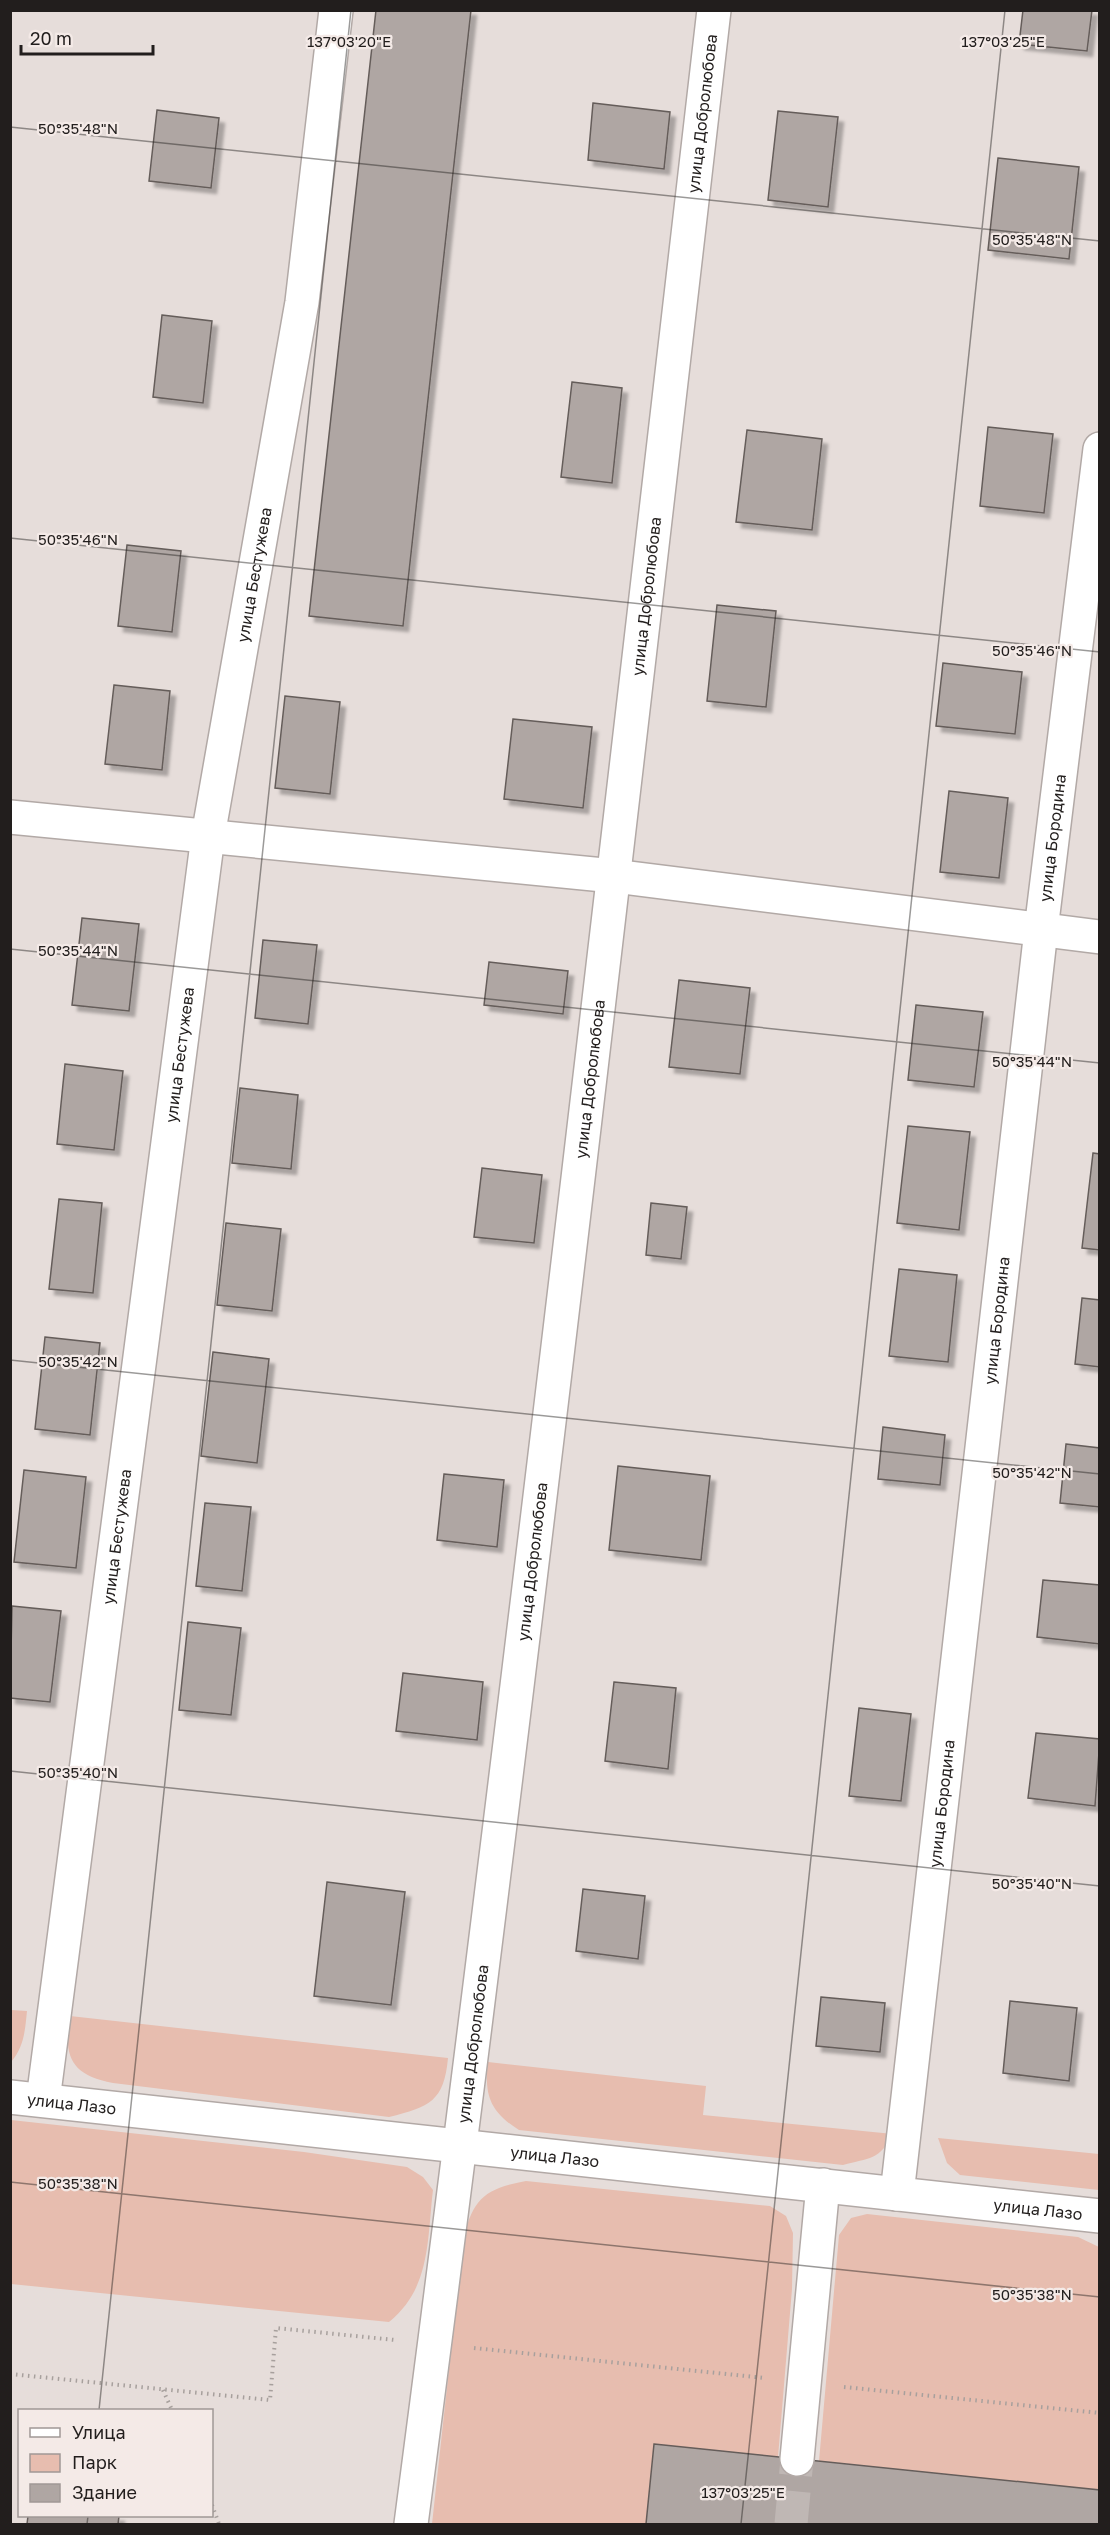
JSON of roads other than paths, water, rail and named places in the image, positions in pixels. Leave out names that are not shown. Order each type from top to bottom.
[{"type":"street","name":"улица Бестужева","points":[[43,2100],[208,836],[302,302],[336,10]]},
{"type":"street","name":"улица Добролюбова","points":[[411,2524],[461,2146],[614,876],[714,10]]},
{"type":"street","name":"улица Бородина","points":[[897,2194],[1041,930],[1100,449]]},
{"type":"street","points":[[10,817],[614,876],[1100,937]]},
{"type":"street","name":"улица Лазо","points":[[10,2097],[1100,2216]]},
{"type":"street","points":[[797,2458],[822,2185]]},
{"type":"tunnel","points":[[791,2524],[797,2459]]}]
